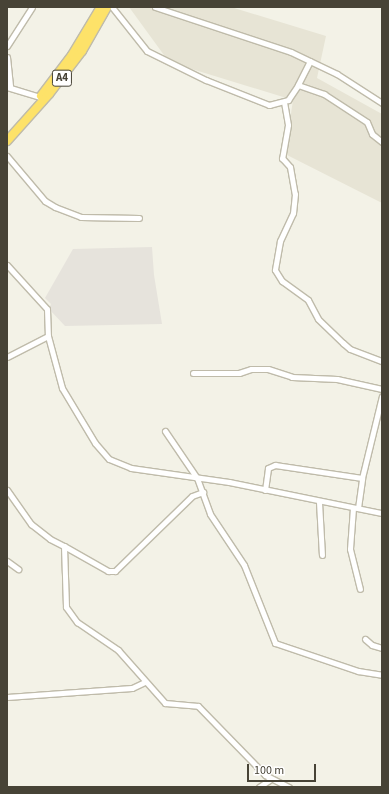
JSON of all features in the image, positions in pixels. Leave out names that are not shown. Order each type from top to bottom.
[{"type":"highway","name":"A4","points":[[7,133],[40,97],[72,55],[102,8]]},
{"type":"highway","name":"A4","points":[[7,141],[49,94],[78,57],[102,8]]},
{"type":"street","points":[[7,46],[32,7]]},
{"type":"street","points":[[112,7],[140,43],[154,56],[262,103],[276,105],[284,102],[298,85],[310,61]]},
{"type":"street","points":[[155,7],[291,52],[347,80],[382,103]]},
{"type":"street","points":[[7,57],[8,87],[40,97]]},
{"type":"street","points":[[298,85],[324,94],[367,122],[372,134],[382,142]]},
{"type":"street","points":[[284,102],[288,125],[282,158],[290,167],[294,194],[293,213],[280,240],[275,270],[282,281],[308,300],[318,319],[343,344],[350,349],[382,361]]},
{"type":"street","points":[[7,156],[45,201],[55,207],[81,217],[139,218]]},
{"type":"street","points":[[7,265],[47,309],[48,336],[62,388],[102,453],[119,464],[131,468],[265,490],[319,502],[382,513]]},
{"type":"street","points":[[7,357],[48,336]]},
{"type":"street","points":[[193,373],[239,373],[251,369],[268,369],[292,377],[337,379],[382,388]]},
{"type":"street","points":[[360,589],[350,549],[362,478],[382,396]]},
{"type":"street","points":[[165,431],[197,478],[210,514],[244,565],[275,644],[358,671],[382,675]]},
{"type":"street","points":[[265,490],[268,468],[275,465],[362,478]]},
{"type":"street","points":[[7,490],[31,524],[50,540],[64,546],[108,571],[115,571],[187,500],[203,492]]},
{"type":"street","points":[[319,502],[322,555]]},
{"type":"street","points":[[64,546],[68,612],[77,622],[118,650],[145,682],[167,704],[198,706],[272,779],[289,787]]},
{"type":"street","points":[[7,561],[18,568]]},
{"type":"street","points":[[365,639],[372,645],[382,648]]},
{"type":"street","points":[[7,697],[132,688],[145,682]]},
{"type":"street","points":[[259,787],[272,779]]},
{"type":"shaded area","points":[[129,7],[231,7],[326,36],[317,78],[382,114],[382,203],[285,154],[293,100],[169,62]]},
{"type":"shaded area","points":[[152,247],[154,275],[162,324],[65,326],[49,309],[51,304],[45,298],[73,249]]}]
